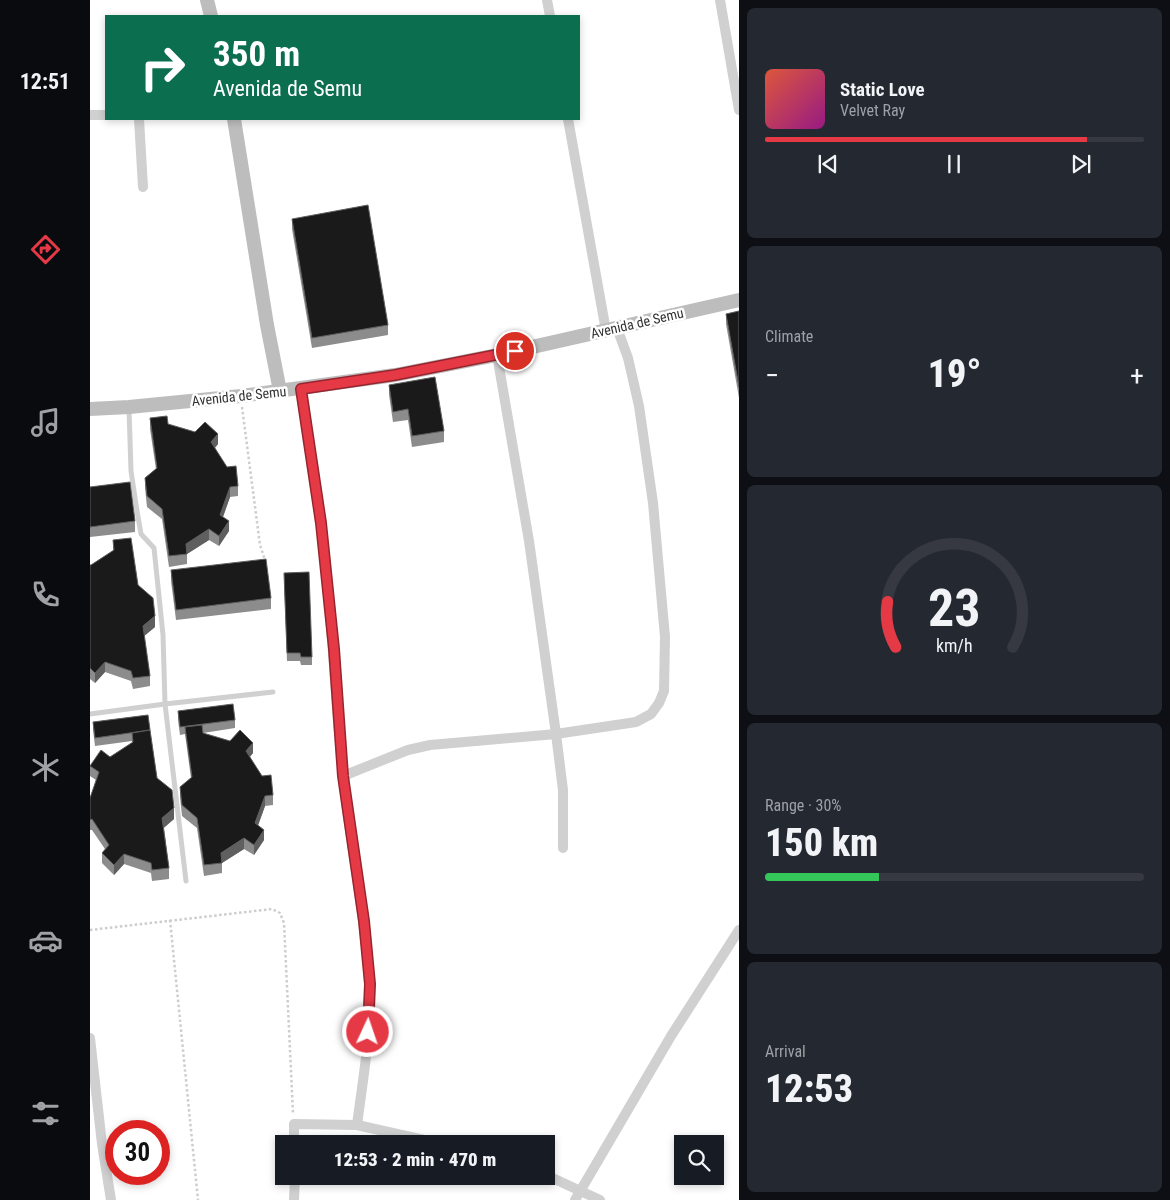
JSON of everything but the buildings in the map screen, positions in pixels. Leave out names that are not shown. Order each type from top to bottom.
[{"type":"main road","points":[[207,0],[211,15]]},
{"type":"main road","points":[[234,120],[280,391]]},
{"type":"main road","name":"Avenida de Semu","points":[[90,409],[241,396],[395,375],[612,330],[739,300]]},
{"type":"street","points":[[547,0],[550,15]]},
{"type":"street","points":[[720,0],[739,110]]},
{"type":"street","points":[[90,115],[105,115]]},
{"type":"street","points":[[139,120],[143,187]]},
{"type":"street","points":[[343,776],[408,750],[430,745],[556,734],[636,722],[651,714],[659,703],[664,691],[665,636],[646,443],[628,358],[612,330],[568,120]]},
{"type":"street","points":[[497,355],[529,541],[556,734],[563,790],[563,848]]},
{"type":"street","points":[[301,389],[321,523],[334,649],[343,776],[364,921],[370,984],[366,1059],[357,1125]]},
{"type":"street","points":[[578,1196],[671,1036],[739,930]]},
{"type":"street","points":[[90,1038],[102,1144],[111,1200]]},
{"type":"street","points":[[294,1135],[294,1124],[357,1125],[402,1135]]},
{"type":"street","points":[[555,1181],[578,1196],[600,1200]]},
{"type":"street","points":[[294,1200],[295,1185]]},
{"type":"lane","points":[[129,407],[130,470],[136,511],[141,534],[154,548],[164,635],[165,704],[186,881]]},
{"type":"lane","points":[[90,714],[273,692]]},
{"type":"path","points":[[241,396],[260,545],[266,564]]},
{"type":"path","points":[[90,930],[272,909],[280,913],[284,923],[294,1124]]},
{"type":"path","points":[[170,920],[198,1200]]},
{"type":"route","points":[[368,1032],[370,984],[364,921],[343,776],[334,649],[321,523],[306,434],[301,389],[395,375],[515,351]]}]
